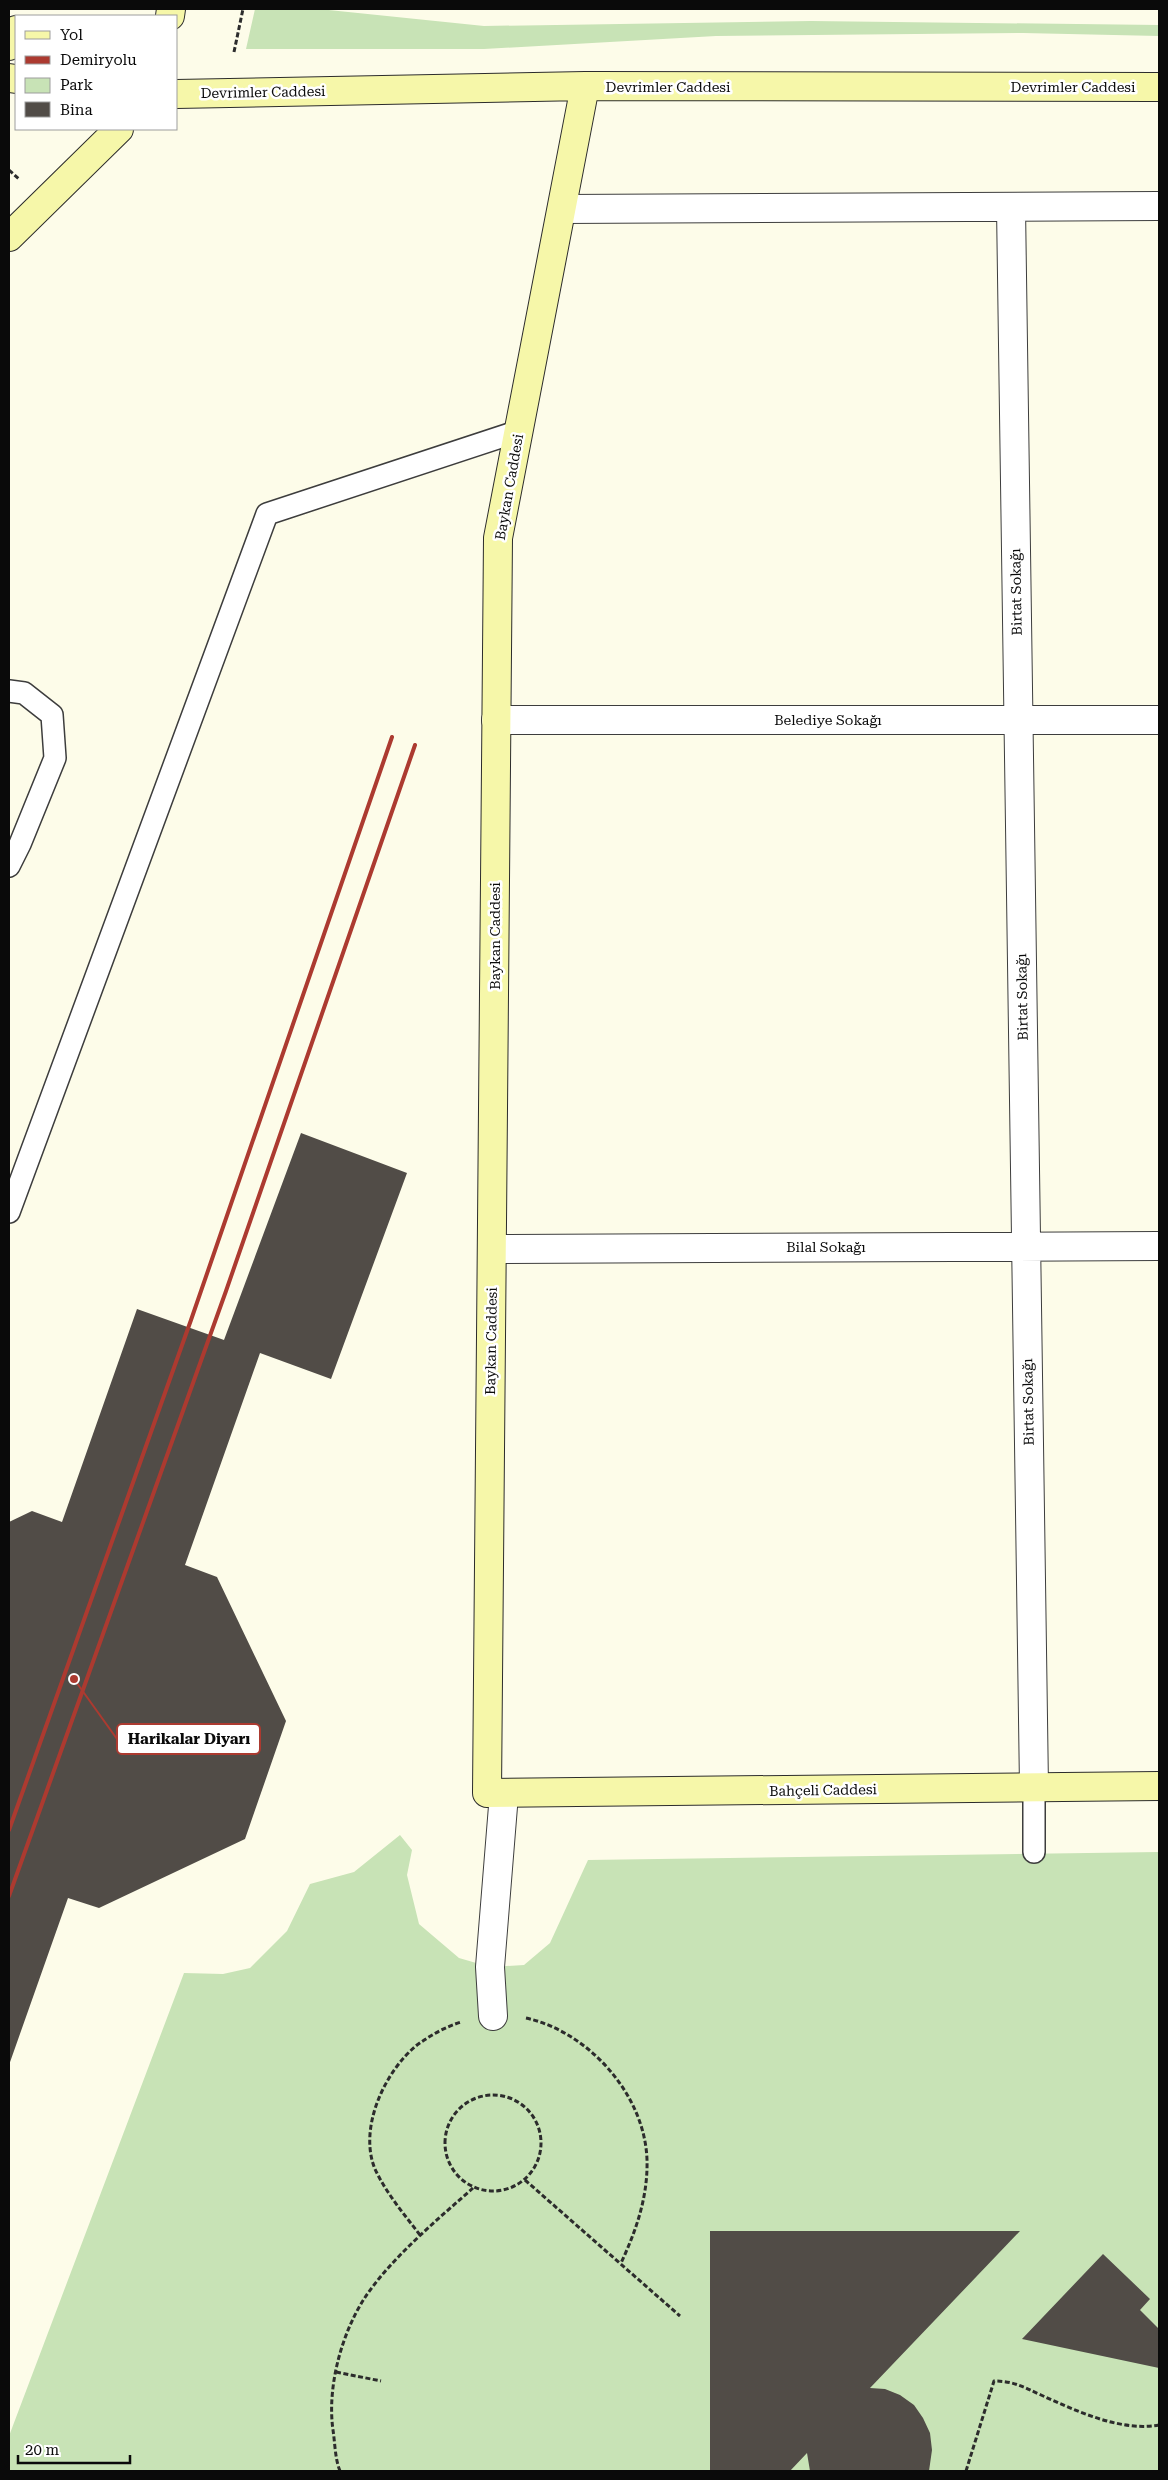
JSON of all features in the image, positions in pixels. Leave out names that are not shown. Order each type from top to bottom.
[{"type":"street","points":[[9,46],[15,32]]},
{"type":"street","name":"Devrimler Caddesi","points":[[178,94],[585,86],[1159,87]]},
{"type":"street","name":"Baykan Caddesi","points":[[496,1793],[492,1249],[498,538],[585,86]]},
{"type":"street","points":[[9,237],[118,130]]},
{"type":"street","points":[[562,209],[1159,206]]},
{"type":"street","name":"Birtat Sokağı","points":[[1011,207],[1034,1787]]},
{"type":"street","name":"Belediye Sokağı","points":[[496,720],[1159,720]]},
{"type":"street","name":"Bilal Sokağı","points":[[492,1249],[1159,1246]]},
{"type":"street","name":"Bahçeli Caddesi","points":[[496,1793],[1159,1786]]},
{"type":"street","points":[[494,2016],[490,1967],[496,1793]]},
{"type":"lane","points":[[9,1212],[266,514],[519,431]]},
{"type":"lane","points":[[9,691],[24,693],[52,714],[55,758],[9,866]]},
{"type":"lane","points":[[1034,1787],[1034,1852]]},
{"type":"path","points":[[234,52],[243,9]]},
{"type":"path","points":[[9,170],[23,183]]},
{"type":"path","points":[[420,2235],[389,2194],[374,2167],[370,2136],[378,2102],[393,2071],[417,2046],[445,2027],[478,2017],[513,2015],[546,2023],[576,2039],[602,2062],[624,2088],[641,2124],[647,2160],[644,2197],[634,2235],[620,2263]]},
{"type":"path","points":[[500,2095],[525,2106],[540,2130],[540,2157],[526,2180],[501,2192],[473,2188],[452,2170],[444,2144],[452,2117],[473,2099],[500,2095]]},
{"type":"path","points":[[526,2180],[680,2316]]},
{"type":"path","points":[[340,2471],[330,2412],[336,2372],[346,2336],[364,2299],[420,2235],[473,2188]]},
{"type":"path","points":[[336,2372],[381,2381]]},
{"type":"path","points":[[966,2471],[994,2381],[1012,2381],[1093,2416],[1142,2428],[1159,2425]]},
{"type":"green space","points":[[255,9],[319,9],[484,26],[811,21],[1159,25],[1159,36],[1023,33],[716,36],[484,49],[246,49]]},
{"type":"green space","points":[[400,1835],[412,1850],[407,1875],[419,1924],[459,1958],[490,1967],[524,1965],[550,1943],[588,1860],[1159,1852],[1159,2471],[9,2471],[9,2436],[184,1973],[223,1974],[250,1968],[287,1931],[310,1884],[354,1872]]},
{"type":"building","points":[[301,1133],[407,1173],[331,1379],[260,1353],[185,1565],[217,1577],[286,1721],[245,1839],[99,1908],[68,1898],[9,2065],[9,1522],[32,1511],[62,1522],[137,1309],[224,1340]]},
{"type":"building","points":[[710,2231],[1020,2231],[870,2388],[885,2389],[900,2395],[914,2405],[930,2433],[932,2450],[929,2471],[810,2471],[807,2453],[790,2471],[710,2471]]},
{"type":"building","points":[[1103,2254],[1150,2299],[1140,2310],[1159,2329],[1159,2368],[1022,2339]]},
{"type":"railway","points":[[9,1830],[191,1320],[392,737]]},
{"type":"railway","points":[[9,1896],[226,1291],[415,745]]},
{"type":"place","name":"Harikalar Diyarı","points":[[74,1679]]}]
